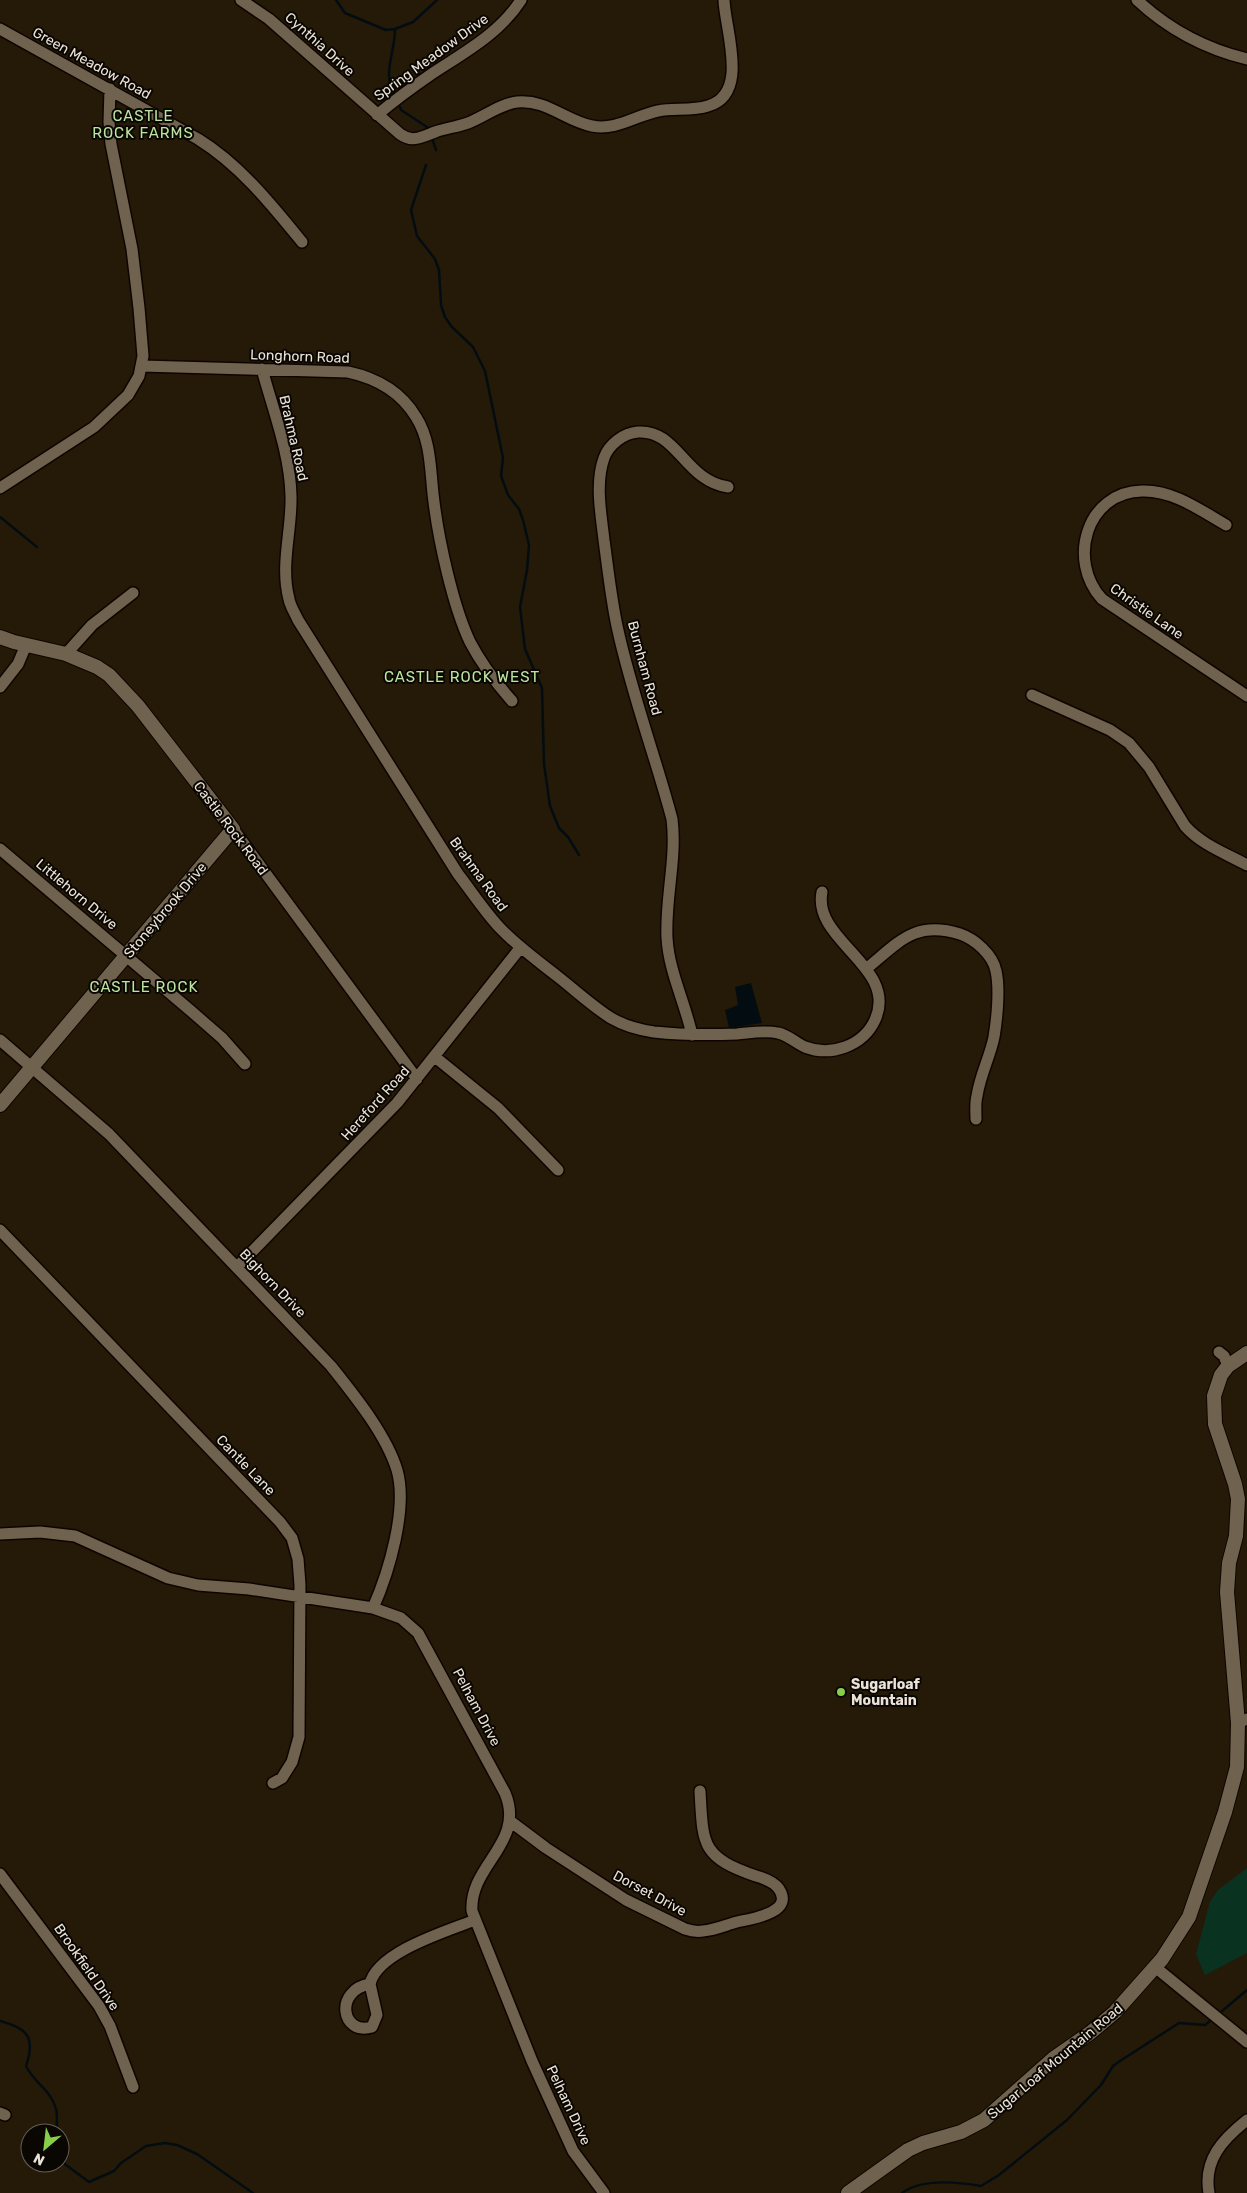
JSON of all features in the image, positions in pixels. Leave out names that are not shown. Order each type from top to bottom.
[{"type":"street","name":"Cynthia Drive","points":[[241,0],[269,19],[404,137],[414,140],[465,124],[517,102],[546,106],[585,124],[604,127],[657,111],[705,107],[721,100],[730,84],[732,63],[724,0]]},
{"type":"street","name":"Spring Meadow Drive","points":[[377,114],[418,83],[492,33],[505,21],[521,0]]},
{"type":"street","points":[[1137,0],[1165,23],[1181,33],[1204,44],[1247,59]]},
{"type":"street","name":"Green Meadow Road","points":[[0,29],[110,89],[219,153],[237,168],[264,196],[302,242]]},
{"type":"street","points":[[0,488],[94,427],[135,386],[142,366],[142,346],[132,249],[111,144],[109,122],[110,89]]},
{"type":"street","name":"Longhorn Road","points":[[142,366],[329,371],[359,374],[385,385],[408,406],[416,417],[426,441],[439,533],[464,627],[470,642],[484,664],[512,701]]},
{"type":"street","name":"Brahma Road","points":[[262,370],[290,478],[291,498],[286,577],[289,599],[298,620],[458,874],[485,911],[521,947],[612,1019],[648,1031],[692,1035],[776,1032],[817,1050],[836,1050],[846,1047],[865,1034],[872,1026],[879,1010],[878,989],[866,969],[834,931],[823,913],[821,905],[822,892]]},
{"type":"street","name":"Burnham Road","points":[[692,1035],[688,1016],[676,982],[667,939],[667,917],[674,845],[672,819],[617,626],[601,516],[601,469],[607,451],[614,444],[629,433],[646,432],[663,438],[702,478],[711,483],[728,487]]},
{"type":"street","name":"Christie Lane","points":[[1226,526],[1169,495],[1143,491],[1132,492],[1112,500],[1096,516],[1086,535],[1083,558],[1089,582],[1102,599],[1247,696]]},
{"type":"street","points":[[66,654],[92,625],[133,593]]},
{"type":"street","name":"Castle Rock Road","points":[[0,637],[66,654],[97,667],[120,684],[233,829],[417,1079]]},
{"type":"street","points":[[0,687],[18,664],[26,645]]},
{"type":"street","points":[[1032,695],[1078,714],[1123,738],[1140,754],[1180,818],[1193,835],[1202,842],[1247,865]]},
{"type":"street","name":"Stoneybrook Drive","points":[[0,1105],[233,829]]},
{"type":"street","name":"Littlehorn Drive","points":[[0,849],[216,1033],[245,1064]]},
{"type":"street","points":[[866,969],[907,936],[928,929],[948,931],[967,937],[987,953],[996,970],[997,992],[994,1037],[976,1096],[976,1119]]},
{"type":"street","name":"Hereford Road","points":[[237,1267],[371,1131],[435,1057],[521,947]]},
{"type":"street","name":"Bighorn Drive","points":[[0,1040],[109,1134],[307,1339],[350,1390],[382,1439],[396,1469],[400,1497],[392,1555],[384,1582],[373,1608]]},
{"type":"street","points":[[435,1057],[498,1108],[558,1170]]},
{"type":"street","name":"Cantle Lane","points":[[0,1230],[287,1530],[296,1548],[300,1596],[298,1737],[292,1762],[282,1778],[274,1783]]},
{"type":"street","points":[[1219,1352],[1224,1356],[1228,1366]]},
{"type":"street","name":"Sugar Loaf Mountain Road","points":[[848,2193],[908,2150],[923,2143],[961,2132],[984,2120],[1054,2058],[1103,2023],[1155,1967],[1173,1944],[1195,1902],[1232,1789],[1243,1721],[1234,1663],[1227,1592],[1229,1563],[1237,1529],[1238,1499],[1235,1484],[1218,1436],[1213,1409],[1216,1386],[1228,1366],[1247,1354]]},
{"type":"street","name":"Pelham Drive","points":[[0,1534],[40,1532],[75,1536],[168,1578],[373,1608],[401,1618],[418,1633],[505,1793],[510,1809],[510,1821],[505,1837],[473,1893],[472,1910],[475,1920],[532,2061],[573,2150],[604,2193]]},
{"type":"street","name":"Dorset Drive","points":[[510,1821],[546,1848],[626,1900],[685,1929],[694,1931],[710,1930],[758,1918],[774,1911],[781,1903],[778,1887],[762,1878],[731,1868],[715,1856],[709,1848],[702,1826],[700,1791]]},
{"type":"street","name":"Brookfield Drive","points":[[0,1874],[99,2006],[110,2026],[133,2087]]},
{"type":"street","points":[[0,1894],[11,1888]]},
{"type":"street","points":[[370,1984],[375,1972],[399,1952],[475,1920]]},
{"type":"street","points":[[1155,1967],[1247,2042]]},
{"type":"street","points":[[1209,2193],[1208,2178],[1213,2156],[1227,2137],[1247,2120]]},
{"type":"green space","points":[[1247,1868],[1247,1953],[1205,1975],[1196,1954],[1210,1902],[1218,1890]]},
{"type":"shaded area","points":[[751,983],[762,1023],[729,1028],[725,1010],[738,1005],[735,987]]},
{"type":"waterway","points":[[336,0],[345,13],[386,30],[395,29],[413,22],[437,0]]},
{"type":"waterway","points":[[393,93],[390,85],[389,69],[395,29]]},
{"type":"waterway","points":[[400,107],[401,110],[430,129]]},
{"type":"waterway","points":[[433,141],[436,150]]},
{"type":"waterway","points":[[426,165],[411,210],[417,236],[435,259],[439,270],[441,305],[445,317],[451,326],[473,347],[485,371],[503,458],[501,476],[508,495],[519,509],[529,545],[527,570],[520,607],[525,649],[542,688],[544,764],[550,806],[559,828],[568,837],[579,855]]},
{"type":"waterway","points":[[0,517],[37,547]]},
{"type":"waterway","points":[[1222,2011],[1247,1990]]},
{"type":"waterway","points":[[0,2021],[17,2027],[27,2035],[30,2048],[26,2066],[54,2102],[57,2112],[57,2123]]},
{"type":"waterway","points":[[902,2193],[920,2185],[940,2182],[981,2186],[999,2175],[1067,2120],[1101,2085],[1113,2066],[1179,2023],[1205,2025],[1210,2021]]},
{"type":"waterway","points":[[70,2168],[89,2182],[114,2171],[121,2163],[146,2146],[165,2143],[177,2145],[197,2154],[253,2193]]},
{"type":"place","name":"Sugarloaf Mountain","points":[[841,1692]]},
{"type":"district","name":"CASTLE ROCK FARMS","points":[[143,124]]},
{"type":"district","name":"CASTLE ROCK WEST","points":[[462,677]]},
{"type":"district","name":"CASTLE ROCK","points":[[144,987]]}]
